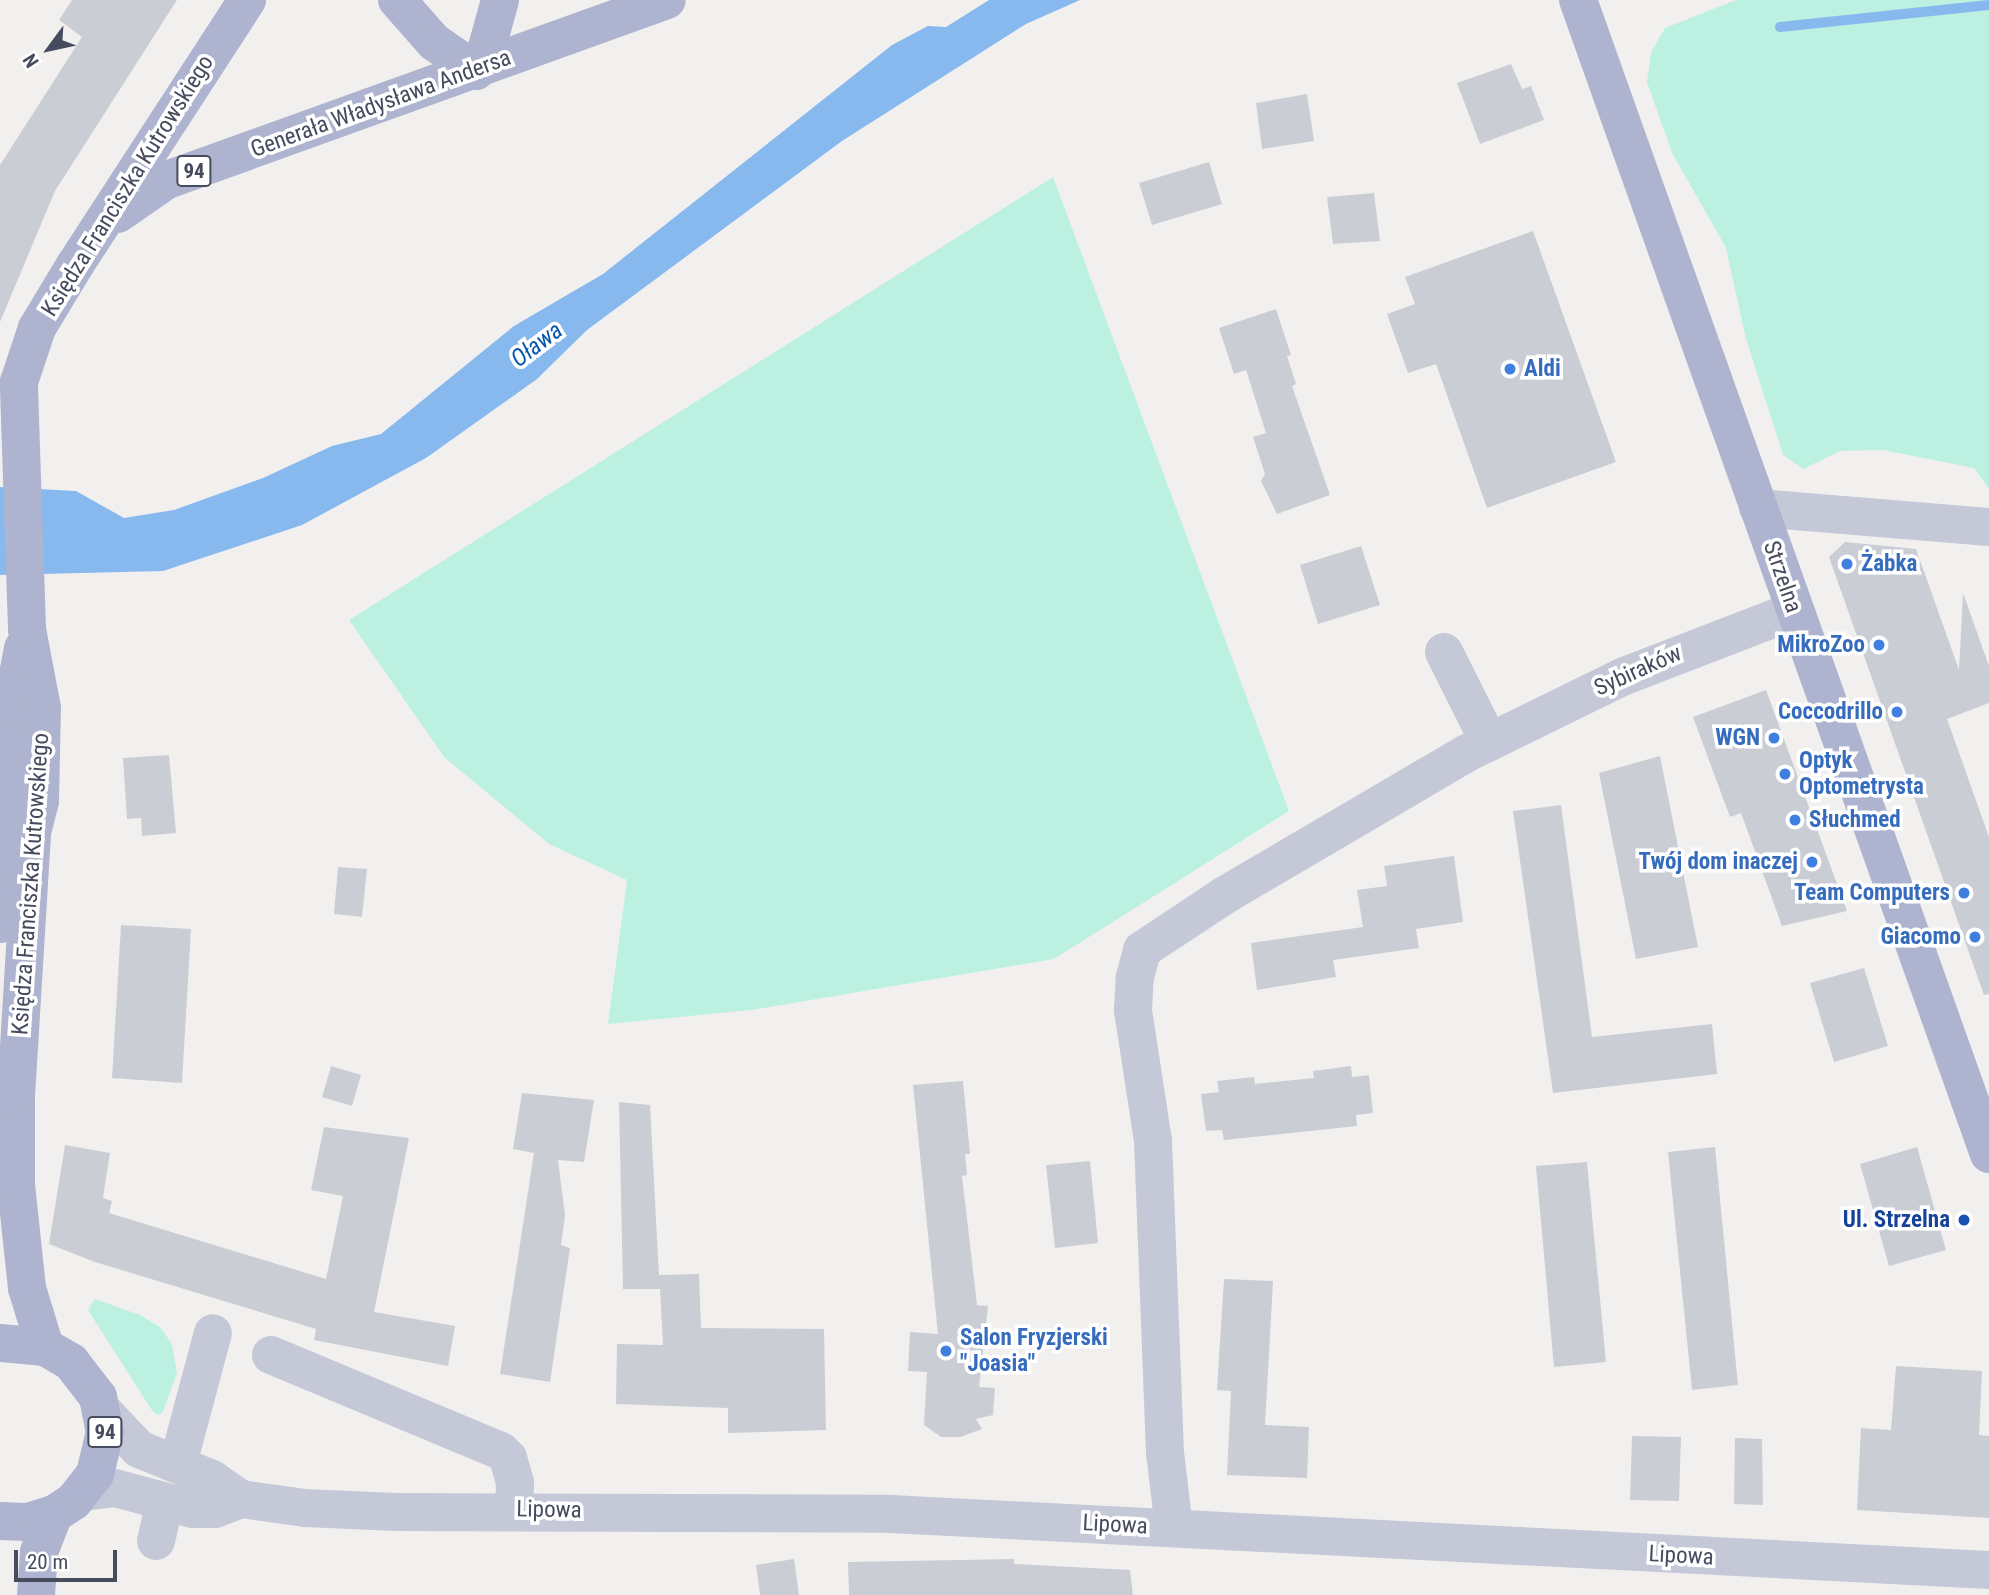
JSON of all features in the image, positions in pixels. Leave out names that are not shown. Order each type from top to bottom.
[{"type":"main road","name":"Księdza Franciszka Kutrowskiego","points":[[45,1347],[27,1288],[16,1185],[16,1096],[32,833],[40,801],[42,708],[27,629],[19,382],[37,328],[247,0]]},
{"type":"main road","points":[[397,0],[434,42],[475,71],[486,51],[500,0]]},
{"type":"main road","points":[[626,0],[635,0]]},
{"type":"main road","name":"Generała Władysława Andersa","points":[[105,224],[167,180],[667,0]]},
{"type":"main road","name":"Strzelna","points":[[1578,0],[1793,611],[1989,1154]]},
{"type":"main road","name":"Księdza Franciszka Kutrowskiego","points":[[0,924],[12,706],[27,629]]},
{"type":"main road","name":"94","points":[[0,1343],[45,1347],[82,1371],[103,1411],[103,1454],[68,1503],[39,1552],[36,1595]]},
{"type":"main road","points":[[0,1521],[27,1522],[68,1503]]},
{"type":"street","points":[[1758,508],[1989,527]]},
{"type":"street","name":"Sybiraków","points":[[1174,1528],[1165,1453],[1153,1141],[1133,1010],[1135,976],[1142,950],[1225,895],[1477,748],[1656,662],[1793,611]]},
{"type":"street","points":[[1444,652],[1477,748]]},
{"type":"street","points":[[180,1456],[213,1333]]},
{"type":"street","points":[[271,1355],[501,1451],[508,1458],[515,1483],[514,1509]]},
{"type":"street","name":"Lipowa","points":[[103,1411],[139,1449],[212,1479],[242,1499]]},
{"type":"street","name":"Lipowa","points":[[68,1503],[115,1488],[193,1509],[215,1509],[242,1499],[396,1512],[514,1509],[891,1514],[1989,1570]]},
{"type":"green space","points":[[1736,0],[1989,0],[1989,489],[1974,468],[1883,450],[1840,451],[1803,469],[1783,455],[1746,339],[1726,248],[1672,153],[1647,82],[1651,52],[1665,28]]},
{"type":"green space","points":[[1053,177],[1289,811],[1054,959],[751,1010],[608,1024],[627,880],[549,844],[444,757],[349,620]]},
{"type":"green space","points":[[95,1299],[140,1315],[160,1327],[172,1344],[177,1373],[163,1412],[157,1415],[151,1409],[88,1310]]},
{"type":"water","name":"Oława","points":[[989,0],[1080,0],[1026,24],[842,141],[587,330],[537,379],[426,458],[302,525],[163,571],[0,575],[0,487],[76,491],[124,518],[174,510],[263,478],[332,446],[381,434],[514,326],[603,274],[892,45],[928,26],[946,27]]},
{"type":"building","points":[[72,0],[177,0],[55,191],[0,322],[0,165],[82,37],[59,20]]},
{"type":"building","points":[[1511,64],[1522,89],[1531,86],[1544,120],[1480,144],[1457,83]]},
{"type":"building","points":[[1307,94],[1314,141],[1262,149],[1256,103]]},
{"type":"building","points":[[1209,162],[1222,204],[1152,225],[1139,183]]},
{"type":"building","points":[[1374,193],[1380,241],[1333,244],[1327,197]]},
{"type":"building","name":"Aldi","points":[[1533,231],[1616,462],[1487,508],[1436,364],[1408,373],[1387,314],[1415,304],[1405,277]]},
{"type":"building","points":[[1276,309],[1291,355],[1287,356],[1296,384],[1292,386],[1330,495],[1277,514],[1261,481],[1265,474],[1253,437],[1266,433],[1246,370],[1234,374],[1219,328]]},
{"type":"building","points":[[1845,542],[1916,549],[1959,670],[1963,593],[1989,666],[1989,703],[1947,719],[1989,837],[1989,994],[1984,995],[1829,557]]},
{"type":"building","points":[[1361,546],[1380,605],[1318,624],[1300,565]]},
{"type":"building","points":[[1766,690],[1847,911],[1782,926],[1741,813],[1730,817],[1693,717]]},
{"type":"building","points":[[169,755],[176,833],[142,836],[141,818],[127,819],[123,758]]},
{"type":"building","points":[[1660,756],[1698,947],[1636,959],[1599,773]]},
{"type":"building","points":[[1561,805],[1592,1037],[1712,1024],[1717,1074],[1553,1093],[1513,811]]},
{"type":"building","points":[[1454,856],[1463,922],[1416,929],[1419,948],[1333,960],[1336,977],[1257,990],[1251,943],[1363,927],[1357,890],[1387,886],[1384,866]]},
{"type":"building","points":[[338,867],[367,869],[362,917],[334,914]]},
{"type":"building","points":[[121,925],[191,929],[182,1083],[112,1078]]},
{"type":"building","points":[[1864,968],[1888,1046],[1834,1062],[1810,983]]},
{"type":"building","points":[[331,1066],[361,1075],[352,1106],[322,1097]]},
{"type":"building","points":[[1351,1066],[1352,1077],[1369,1075],[1373,1113],[1356,1115],[1357,1126],[1224,1140],[1222,1130],[1206,1131],[1201,1094],[1219,1092],[1217,1081],[1254,1077],[1255,1084],[1314,1078],[1313,1071]]},
{"type":"building","points":[[963,1081],[970,1154],[965,1154],[967,1175],[962,1176],[977,1305],[988,1306],[979,1387],[995,1388],[993,1415],[976,1419],[982,1429],[960,1437],[941,1437],[924,1425],[927,1372],[908,1371],[910,1332],[938,1334],[913,1085]]},
{"type":"building","points":[[522,1093],[594,1100],[584,1162],[558,1160],[565,1215],[561,1245],[570,1248],[550,1382],[500,1374],[534,1153],[513,1149]]},
{"type":"building","points":[[619,1102],[650,1105],[659,1275],[699,1274],[701,1328],[824,1329],[826,1430],[728,1433],[728,1408],[616,1404],[617,1344],[663,1345],[660,1289],[623,1289]]},
{"type":"building","points":[[324,1127],[409,1138],[374,1312],[455,1326],[448,1366],[314,1340],[316,1329],[95,1262],[49,1244],[65,1145],[110,1153],[103,1198],[112,1201],[109,1213],[326,1279],[343,1196],[311,1190]]},
{"type":"building","points":[[1715,1147],[1738,1385],[1692,1390],[1668,1152]]},
{"type":"building","points":[[1917,1147],[1946,1250],[1889,1266],[1860,1164]]},
{"type":"building","points":[[1090,1161],[1098,1243],[1055,1248],[1046,1165]]},
{"type":"building","points":[[1587,1162],[1606,1362],[1554,1367],[1536,1166]]},
{"type":"building","points":[[1224,1279],[1273,1281],[1265,1425],[1309,1427],[1307,1478],[1227,1475],[1231,1391],[1217,1390]]},
{"type":"building","points":[[1896,1366],[1982,1371],[1979,1435],[1989,1436],[1989,1518],[1857,1510],[1861,1428],[1891,1430]]},
{"type":"building","points":[[1632,1436],[1681,1437],[1679,1501],[1630,1500]]},
{"type":"building","points":[[1735,1438],[1762,1439],[1763,1505],[1734,1504]]},
{"type":"building","points":[[794,1559],[799,1595],[760,1595],[756,1565]]},
{"type":"building","points":[[1014,1559],[1014,1564],[1130,1570],[1133,1595],[849,1595],[848,1562]]},
{"type":"waterway","points":[[1780,27],[1989,5]]},
{"type":"place","name":"Aldi","points":[[1510,369]]},
{"type":"place","name":"Żabka","points":[[1847,564]]},
{"type":"place","name":"MikroZoo","points":[[1879,645]]},
{"type":"place","name":"Coccodrillo","points":[[1897,712]]},
{"type":"place","name":"WGN","points":[[1774,738]]},
{"type":"place","name":"Optyk Optometrysta","points":[[1785,774]]},
{"type":"place","name":"Słuchmed","points":[[1795,820]]},
{"type":"place","name":"Twój dom inaczej","points":[[1812,862]]},
{"type":"place","name":"Team Computers","points":[[1964,893]]},
{"type":"place","name":"Giacomo","points":[[1975,937]]},
{"type":"place","name":"Ul. Strzelna","points":[[1964,1220]]},
{"type":"place","name":"Salon Fryzjerski \"Joasia\"","points":[[946,1351]]}]
